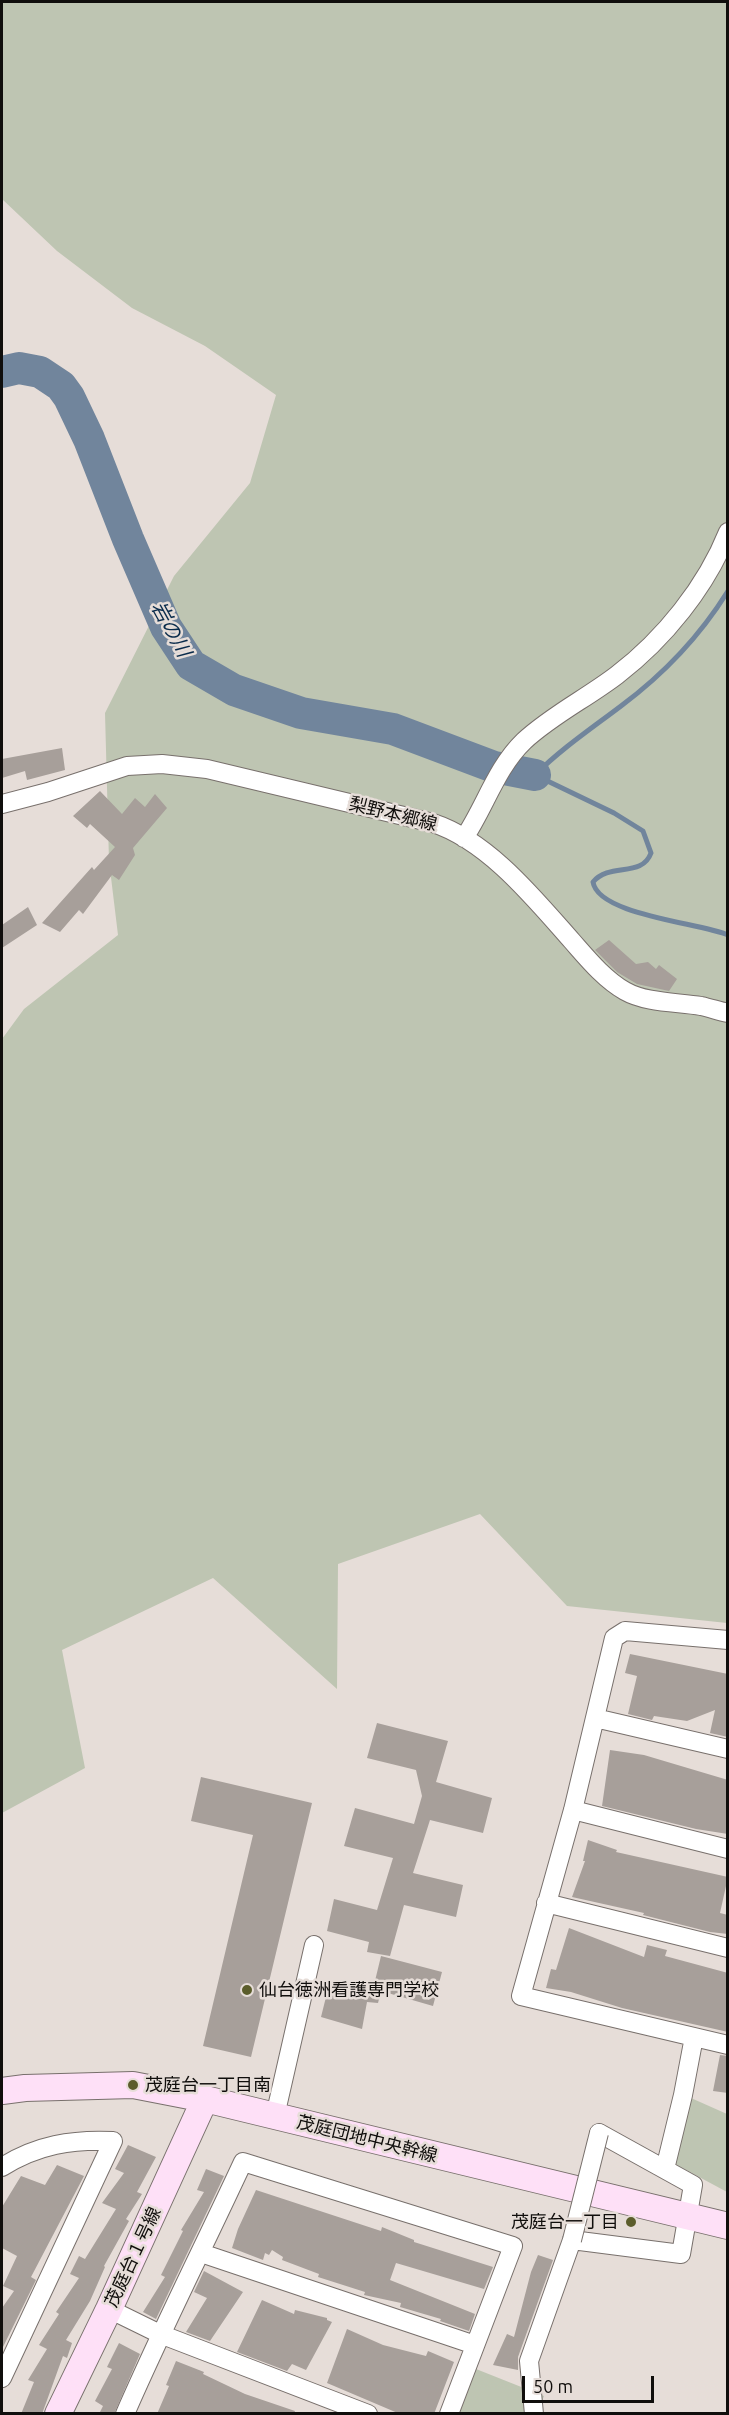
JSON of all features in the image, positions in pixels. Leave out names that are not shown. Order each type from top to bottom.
[{"type":"street","points":[[464,838],[495,782],[511,756],[523,742],[546,723],[619,674],[654,642],[698,589],[719,553],[728,532]]},
{"type":"street","name":"梨野本郷線","points":[[2,804],[48,792],[127,766],[162,764],[207,769],[433,824],[464,838],[528,892],[589,961],[626,992],[662,1002],[703,1006],[728,1013]]},
{"type":"street","points":[[728,1640],[625,1631],[614,1638],[573,1810],[520,1996],[728,2045]]},
{"type":"street","points":[[595,1718],[728,1749]]},
{"type":"street","points":[[573,1810],[728,1849]]},
{"type":"street","points":[[546,1904],[728,1948]]},
{"type":"street","points":[[275,2116],[314,1945]]},
{"type":"street","points":[[665,2169],[694,2037]]},
{"type":"street","name":"茂庭団地中央幹線","points":[[2,2091],[26,2088],[133,2085],[205,2099],[728,2226]]},
{"type":"street","name":"茂庭台１号線","points":[[58,2414],[109,2309],[205,2099]]},
{"type":"street","points":[[534,2414],[529,2361],[572,2240],[599,2133],[693,2185],[681,2254],[572,2240]]},
{"type":"street","points":[[2,2167],[48,2146],[82,2139],[113,2141],[2,2378]]},
{"type":"street","points":[[125,2414],[160,2334],[243,2162],[513,2246],[449,2414]]},
{"type":"street","points":[[201,2253],[475,2345]]},
{"type":"street","points":[[109,2309],[160,2334],[369,2414]]},
{"type":"green space","points":[[2,2],[727,2],[727,1623],[567,1606],[480,1514],[338,1564],[337,1689],[213,1578],[62,1650],[85,1768],[2,1813],[2,1039],[24,1009],[118,935],[109,861],[105,713],[174,576],[250,483],[276,395],[205,346],[132,308],[57,251],[2,199]]},
{"type":"green space","points":[[691,2098],[727,2114],[727,2192],[675,2164]]},
{"type":"green space","points":[[476,2369],[544,2396],[537,2413],[458,2414]]},
{"type":"building","points":[[62,748],[65,770],[27,780],[25,771],[2,778],[2,759]]},
{"type":"building","points":[[100,791],[122,814],[135,798],[145,807],[155,794],[167,808],[133,848],[135,855],[119,880],[112,875],[83,914],[79,910],[60,932],[42,923],[92,867],[94,870],[115,847],[90,824],[87,828],[73,816]]},
{"type":"building","points":[[28,907],[37,925],[2,948],[2,925]]},
{"type":"building","points":[[609,940],[636,964],[648,962],[656,969],[659,965],[677,979],[669,991],[637,984],[617,972],[595,950]]},
{"type":"building","points":[[630,1654],[728,1674],[728,1737],[710,1733],[715,1710],[687,1721],[654,1716],[652,1720],[628,1714],[637,1676],[625,1673]]},
{"type":"building","points":[[377,1723],[448,1741],[436,1782],[492,1798],[483,1833],[430,1820],[413,1873],[463,1885],[456,1917],[404,1905],[390,1956],[367,1952],[369,1942],[327,1931],[334,1899],[377,1910],[393,1858],[344,1846],[355,1808],[414,1824],[422,1796],[416,1770],[367,1758]]},
{"type":"building","points":[[610,1750],[644,1755],[728,1780],[728,1834],[696,1829],[602,1806]]},
{"type":"building","points":[[201,1777],[312,1803],[251,2057],[203,2046],[253,1835],[191,1821]]},
{"type":"building","points":[[588,1840],[617,1850],[616,1852],[728,1877],[720,1913],[728,1915],[728,1934],[710,1932],[643,1915],[644,1913],[572,1897],[585,1861],[583,1861]]},
{"type":"building","points":[[569,1928],[644,1957],[647,1945],[667,1950],[665,1956],[728,1973],[728,2032],[622,2008],[571,1992],[546,1988],[551,1969],[556,1970]]},
{"type":"building","points":[[381,1956],[442,1972],[433,2006],[381,1991],[378,2003],[367,2002],[362,2029],[321,2017],[329,1985],[363,1994],[366,1984],[374,1985]]},
{"type":"building","points":[[720,2055],[728,2056],[728,2093],[713,2091]]},
{"type":"building","points":[[128,2145],[156,2157],[137,2192],[142,2194],[126,2219],[129,2221],[104,2266],[90,2301],[66,2340],[72,2343],[67,2358],[63,2356],[42,2414],[21,2414],[34,2382],[28,2380],[47,2349],[39,2345],[59,2314],[56,2312],[79,2278],[70,2274],[79,2256],[85,2259],[116,2209],[102,2203],[124,2173],[115,2169]]},
{"type":"building","points":[[57,2165],[84,2176],[31,2277],[36,2280],[2,2349],[2,2308],[14,2291],[3,2286],[17,2256],[2,2248],[2,2207],[21,2176],[45,2185]]},
{"type":"building","points":[[206,2169],[224,2176],[156,2319],[143,2312],[165,2277],[161,2275],[183,2231],[181,2230],[204,2192],[197,2190]]},
{"type":"building","points":[[256,2190],[381,2231],[382,2227],[414,2240],[414,2242],[493,2267],[484,2289],[396,2263],[390,2280],[475,2314],[469,2331],[440,2321],[441,2319],[400,2307],[401,2303],[364,2295],[365,2292],[318,2277],[319,2274],[282,2260],[283,2257],[272,2250],[269,2255],[265,2253],[263,2260],[232,2248]]},
{"type":"building","points":[[538,2255],[553,2260],[518,2357],[518,2370],[493,2365],[507,2334],[514,2337],[531,2272]]},
{"type":"building","points":[[204,2271],[243,2292],[210,2341],[186,2332],[207,2298],[194,2292]]},
{"type":"building","points":[[262,2300],[294,2314],[295,2310],[327,2318],[332,2322],[306,2370],[292,2364],[287,2371],[237,2352]]},
{"type":"building","points":[[347,2329],[383,2345],[426,2356],[428,2351],[454,2362],[434,2414],[400,2414],[327,2383]]},
{"type":"building","points":[[119,2343],[140,2354],[114,2414],[99,2414],[103,2406],[95,2401],[112,2369],[107,2367]]},
{"type":"building","points":[[176,2361],[204,2372],[203,2374],[245,2394],[295,2411],[294,2414],[157,2414],[169,2386],[166,2385]]},
{"type":"waterway","name":"岩の川","points":[[2,372],[19,368],[40,372],[61,386],[69,397],[89,439],[128,539],[166,627],[191,665],[234,690],[301,713],[393,729],[494,767],[535,775]]},
{"type":"waterway","points":[[728,591],[693,639],[666,667],[637,694],[566,748],[535,775],[614,813],[643,831],[651,853],[647,861],[633,868],[600,876],[593,882],[599,893],[612,903],[631,910],[728,935]]},
{"type":"place","name":"仙台徳洲看護専門学校","points":[[247,1990]]},
{"type":"place","name":"茂庭台一丁目南","points":[[133,2085]]},
{"type":"place","name":"茂庭台一丁目","points":[[631,2222]]}]
